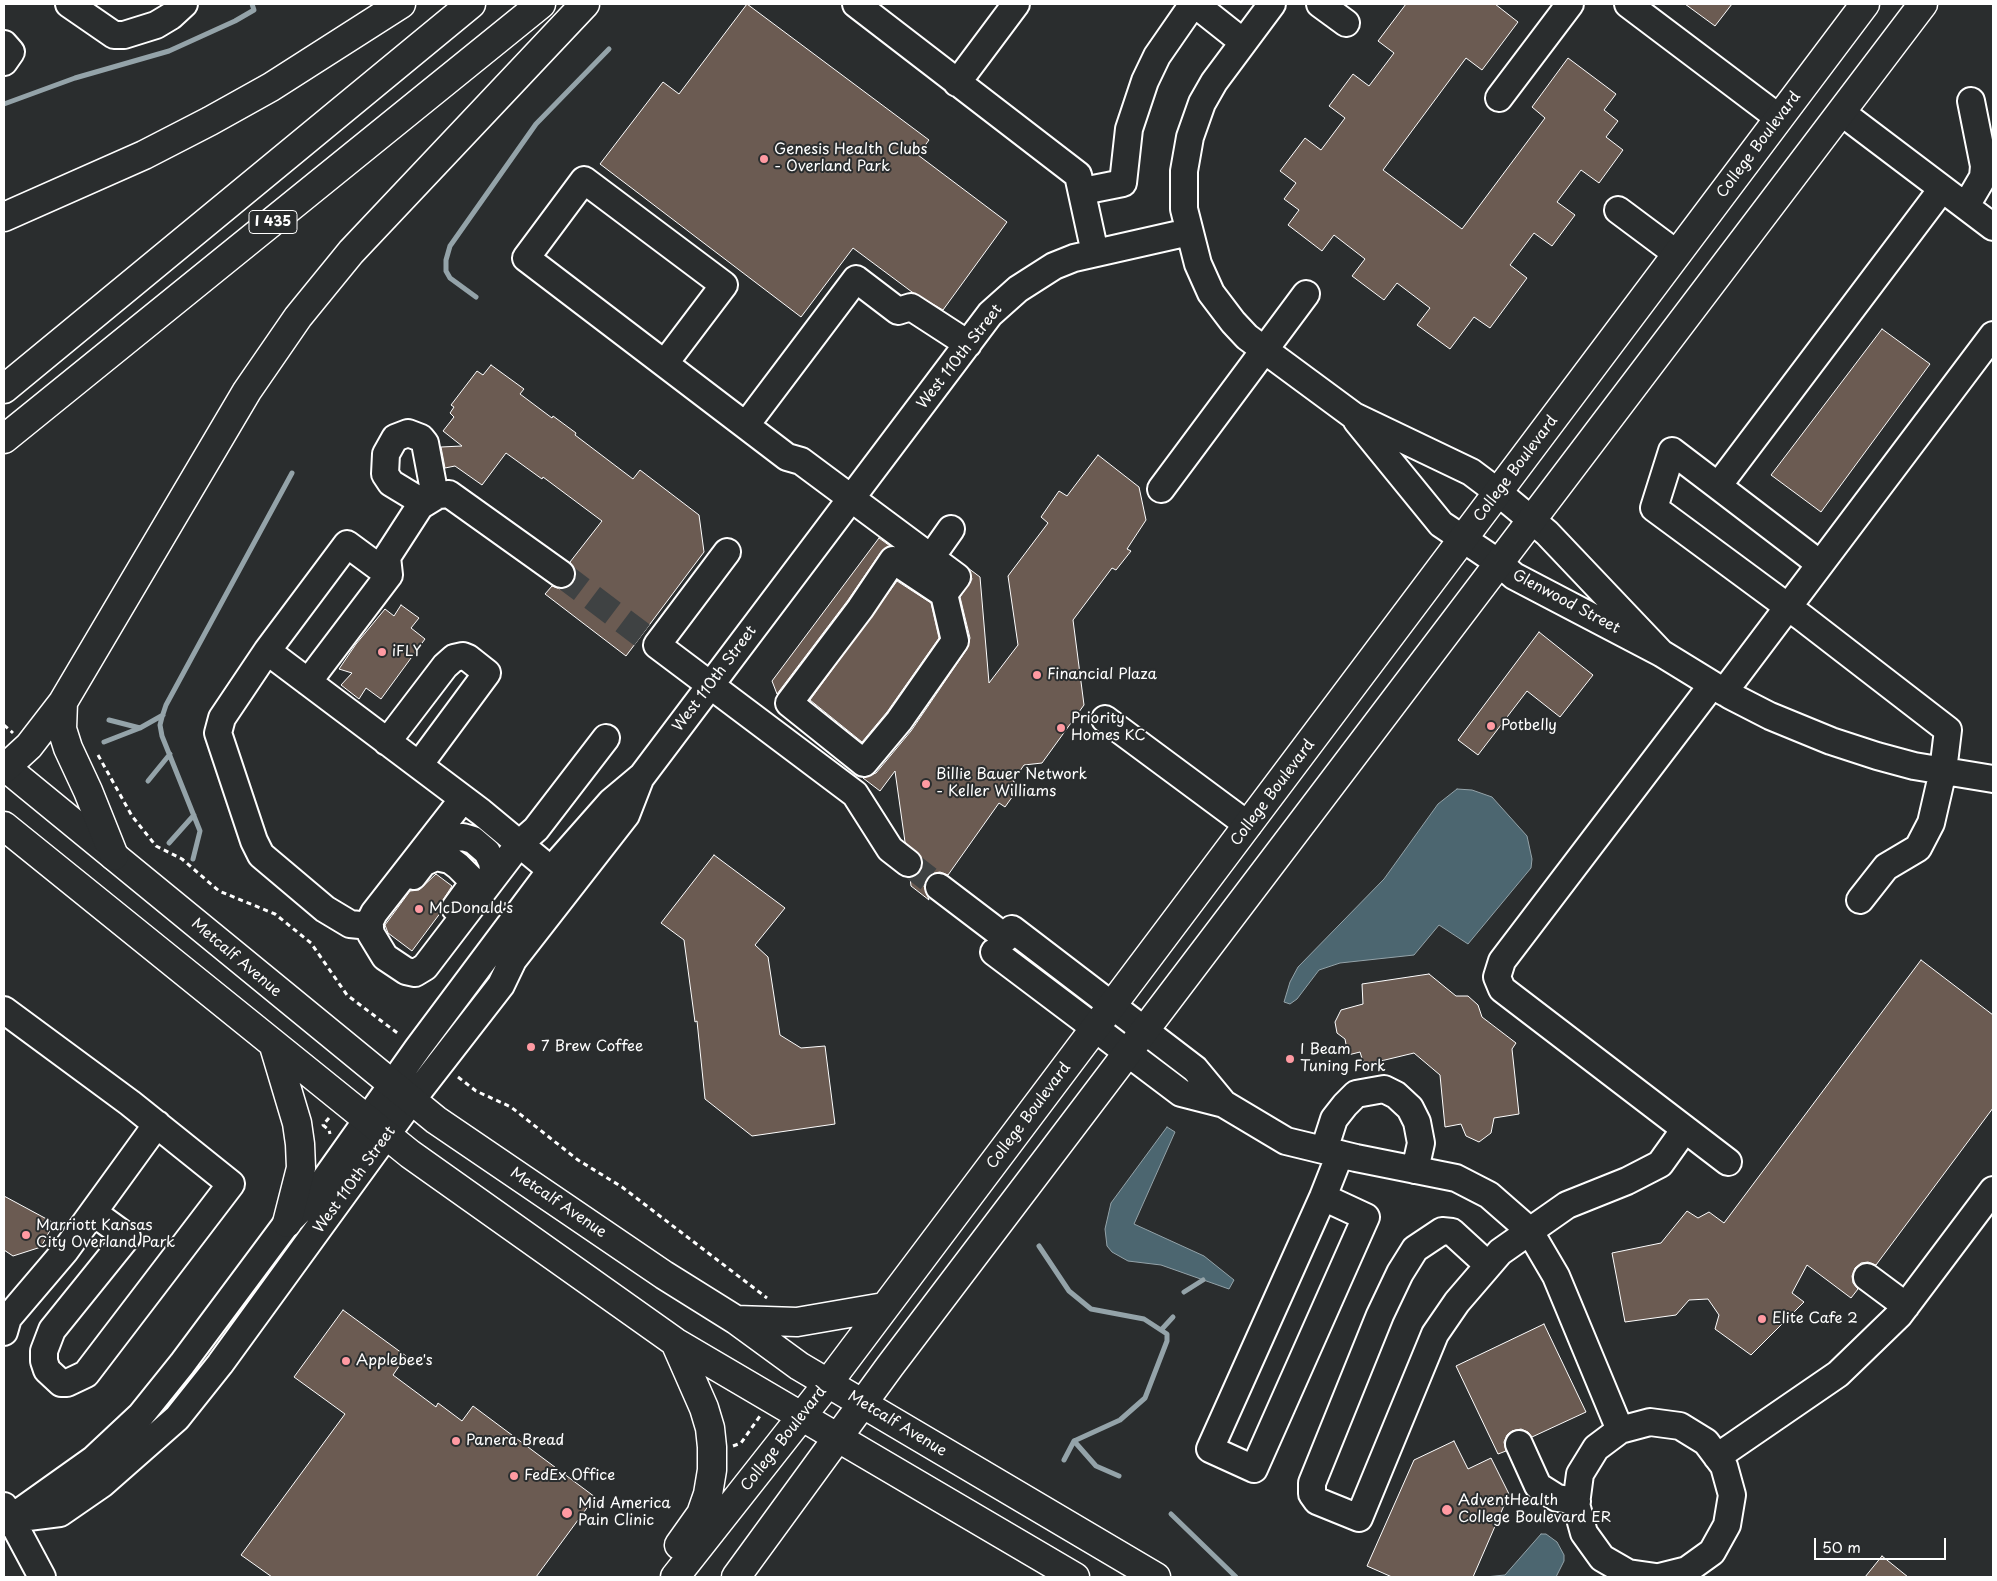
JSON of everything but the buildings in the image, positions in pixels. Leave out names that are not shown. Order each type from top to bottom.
[{"type":"main road","points":[[4,217],[144,155],[218,116],[271,87],[402,4]]},
{"type":"main road","name":"I 435","points":[[4,389],[471,4]]},
{"type":"main road","name":"I 435","points":[[4,439],[541,4]]},
{"type":"main road","points":[[4,767],[35,739],[63,702],[247,391],[298,317],[351,252],[585,4]]},
{"type":"main road","name":"College Boulevard","points":[[678,1573],[828,1383],[1865,4]]},
{"type":"main road","points":[[736,1577],[838,1437],[1144,1031],[1923,4]]},
{"type":"main road","points":[[63,702],[62,729],[68,748],[88,791],[114,856]]},
{"type":"main road","name":"Metcalf Avenue","points":[[4,767],[401,1093],[497,1162],[828,1383],[1156,1577]]},
{"type":"main road","points":[[4,826],[410,1154],[675,1342],[1075,1577]]},
{"type":"main road","points":[[274,1046],[297,1123],[300,1144],[301,1168],[287,1223]]},
{"type":"main road","points":[[736,1320],[797,1322],[884,1307]]},
{"type":"main road","points":[[675,1342],[704,1408],[710,1428],[712,1448],[712,1470],[708,1494],[701,1514],[678,1546],[678,1573]]},
{"type":"street","points":[[69,4],[114,35],[124,35],[156,25],[171,16],[184,4]]},
{"type":"street","points":[[856,4],[1078,175],[1095,253]]},
{"type":"street","points":[[957,82],[1016,4]]},
{"type":"street","points":[[1083,191],[1123,183],[1129,129],[1144,81],[1157,56],[1194,4],[1243,42]]},
{"type":"street","points":[[1189,232],[1184,209],[1183,189],[1190,137],[1202,103],[1243,42],[1272,4]]},
{"type":"street","points":[[1320,4],[1346,23]]},
{"type":"street","points":[[1499,98],[1570,4]]},
{"type":"street","points":[[1628,4],[1779,118]]},
{"type":"street","points":[[1966,206],[1982,177],[1984,166],[1971,101]]},
{"type":"street","points":[[1841,112],[1992,225]]},
{"type":"street","points":[[664,363],[724,285],[584,180],[526,258],[787,457],[801,461],[957,577],[944,594]]},
{"type":"street","points":[[1718,486],[1942,189]]},
{"type":"street","points":[[1618,210],[1677,254]]},
{"type":"street","name":"West 110th Street","points":[[6,1516],[60,1513],[102,1484],[177,1418],[220,1364],[551,870],[611,802],[642,776],[990,314],[1018,289],[1054,266],[1095,253],[1189,232]]},
{"type":"street","name":"Glenwood Street","points":[[1189,232],[1198,264],[1211,292],[1232,322],[1247,337],[1354,416],[1471,472],[1499,493],[1553,539],[1661,653]]},
{"type":"street","points":[[746,425],[856,280],[898,311],[911,307],[968,344]]},
{"type":"street","points":[[1161,489],[1306,294]]},
{"type":"street","points":[[1728,1162],[1502,989],[1497,976],[1502,961],[1718,688],[1788,607],[1993,335]]},
{"type":"street","name":"Glenwood Street","points":[[1354,416],[1441,524],[1499,563],[1514,576],[1661,653],[1718,688],[1770,716],[1831,741],[1877,756],[1943,771],[1993,779]]},
{"type":"street","points":[[1820,564],[1672,450],[1654,508],[1788,607],[1948,730],[1943,771],[1931,823],[1918,848],[1886,867],[1860,900]]},
{"type":"street","points":[[308,682],[389,575],[387,557],[429,500],[449,494],[561,574]]},
{"type":"street","points":[[370,930],[350,924],[325,909],[261,855],[254,841],[218,733],[222,718],[267,652],[347,544],[389,575]]},
{"type":"street","points":[[727,552],[649,640],[855,794],[890,849],[908,863]]},
{"type":"street","points":[[893,560],[944,594],[955,641],[899,721],[864,763],[789,703],[860,609],[893,560]]},
{"type":"street","points":[[267,652],[419,765],[551,870]]},
{"type":"street","points":[[387,742],[445,666],[454,658],[462,656],[468,658],[487,673],[419,765]]},
{"type":"street","points":[[1105,719],[1248,826]]},
{"type":"street","points":[[479,886],[536,829],[606,738]]},
{"type":"street","name":"West 110th Street","points":[[401,1093],[501,985],[519,952],[626,814],[642,776]]},
{"type":"street","points":[[427,855],[463,799]]},
{"type":"street","points":[[463,837],[473,840],[486,852],[492,862],[493,870],[479,886],[425,967],[415,973],[406,971],[385,957],[370,930],[374,913],[427,855],[447,839],[463,837]]},
{"type":"street","points":[[939,887],[1004,940],[1095,1028],[1181,1093],[1224,1104],[1286,1141],[1456,1178],[1489,1195],[1529,1230],[1556,1276],[1620,1430]]},
{"type":"street","points":[[1004,940],[1111,1006],[1195,1069],[1224,1104]]},
{"type":"street","points":[[4,1010],[157,1124],[232,1184],[86,1374],[67,1383],[61,1382],[47,1370],[44,1361],[44,1351],[52,1330],[127,1237],[94,1212]]},
{"type":"street","points":[[1323,1197],[1366,1217],[1254,1469],[1210,1449],[1323,1197],[1332,1152],[1334,1119],[1356,1094],[1384,1088],[1396,1095],[1410,1108],[1417,1122],[1421,1144],[1415,1170]]},
{"type":"street","points":[[4,1332],[8,1318],[65,1251],[157,1124]]},
{"type":"street","name":"West 110th Street","points":[[6,1516],[94,1459],[141,1415],[210,1328],[287,1223],[378,1127]]},
{"type":"street","points":[[1488,1266],[1452,1232],[1442,1231],[1415,1249],[1400,1273],[1380,1315],[1312,1484],[1312,1494],[1317,1500],[1359,1518],[1435,1334],[1457,1302],[1488,1266],[1500,1252],[1567,1205],[1627,1181],[1660,1164],[1685,1129]]},
{"type":"street","points":[[1717,1457],[1838,1374],[1906,1306],[1993,1190]]},
{"type":"street","points":[[1867,1277],[1906,1306]]},
{"type":"street","points":[[1650,1422],[1680,1426],[1706,1442],[1717,1457],[1724,1466],[1732,1495],[1727,1525],[1712,1552],[1687,1570],[1657,1577],[1628,1573],[1602,1558],[1584,1533],[1577,1501],[1580,1474],[1596,1448],[1620,1430],[1650,1422]]},
{"type":"street","points":[[1519,1444],[1538,1486],[1557,1498],[1577,1501]]},
{"type":"street","points":[[6,1516],[42,1577]]},
{"type":"path","points":[[93,747],[132,816],[156,846],[182,859],[219,891],[275,914],[311,943],[347,995],[401,1036]]},
{"type":"path","points":[[458,1077],[476,1090],[511,1107],[578,1160],[622,1187],[772,1302]]},
{"type":"path","points":[[323,1124],[329,1118]]},
{"type":"path","points":[[746,1446],[741,1443],[761,1416]]},
{"type":"water","points":[[1457,789],[1472,790],[1492,797],[1527,836],[1532,859],[1531,868],[1468,944],[1439,925],[1414,955],[1340,963],[1319,970],[1297,999],[1290,1004],[1284,1002],[1290,982],[1298,967],[1384,879],[1438,804]]},
{"type":"water","points":[[1167,1127],[1175,1132],[1134,1224],[1204,1256],[1234,1280],[1229,1289],[1161,1265],[1128,1261],[1112,1252],[1107,1246],[1105,1229],[1111,1203]]},
{"type":"water","points":[[1541,1534],[1546,1534],[1557,1542],[1564,1555],[1564,1561],[1556,1577],[1485,1577],[1505,1575]]},
{"type":"waterway","points":[[4,104],[75,78],[169,51],[235,21],[254,10],[252,4]]},
{"type":"waterway","points":[[476,297],[450,278],[446,271],[446,260],[450,246],[536,124],[609,49]]},
{"type":"waterway","points":[[193,859],[200,831],[162,736],[160,725],[162,717],[166,705],[292,473]]},
{"type":"waterway","points":[[109,720],[140,728],[163,715]]},
{"type":"waterway","points":[[104,742],[140,728]]},
{"type":"waterway","points":[[148,781],[170,754]]},
{"type":"waterway","points":[[169,843],[194,815]]},
{"type":"waterway","points":[[1039,1246],[1069,1291],[1091,1309],[1144,1319],[1167,1334],[1167,1341],[1145,1398],[1120,1420],[1074,1441],[1064,1460]]},
{"type":"waterway","points":[[1184,1292],[1203,1280]]},
{"type":"waterway","points":[[1162,1329],[1173,1317]]},
{"type":"waterway","points":[[1074,1441],[1096,1466],[1119,1476]]},
{"type":"waterway","points":[[1171,1514],[1236,1577]]},
{"type":"tunnel","points":[[561,574],[642,635]]},
{"type":"tunnel","points":[[908,863],[939,887]]},
{"type":"place","name":"Genesis Health Clubs - Overland Park","points":[[764,159]]},
{"type":"place","name":"iFLY","points":[[382,652]]},
{"type":"place","name":"Financial Plaza","points":[[1037,675]]},
{"type":"place","name":"Potbelly","points":[[1491,726]]},
{"type":"place","name":"Priority Homes KC","points":[[1061,728]]},
{"type":"place","name":"Billie Bauer Network - Keller Williams","points":[[926,784]]},
{"type":"place","name":"McDonald's","points":[[419,909]]},
{"type":"place","name":"7 Brew Coffee","points":[[531,1047]]},
{"type":"place","name":"I Beam Tuning Fork","points":[[1290,1059]]},
{"type":"place","name":"Marriott Kansas City Overland Park","points":[[26,1235]]},
{"type":"place","name":"Elite Cafe 2","points":[[1762,1319]]},
{"type":"place","name":"Applebee's","points":[[346,1361]]},
{"type":"place","name":"Panera Bread","points":[[456,1441]]},
{"type":"place","name":"FedEx Office","points":[[514,1476]]},
{"type":"place","name":"AdventHealth College Boulevard ER","points":[[1447,1510]]},
{"type":"place","name":"Mid America Pain Clinic","points":[[567,1513]]}]
